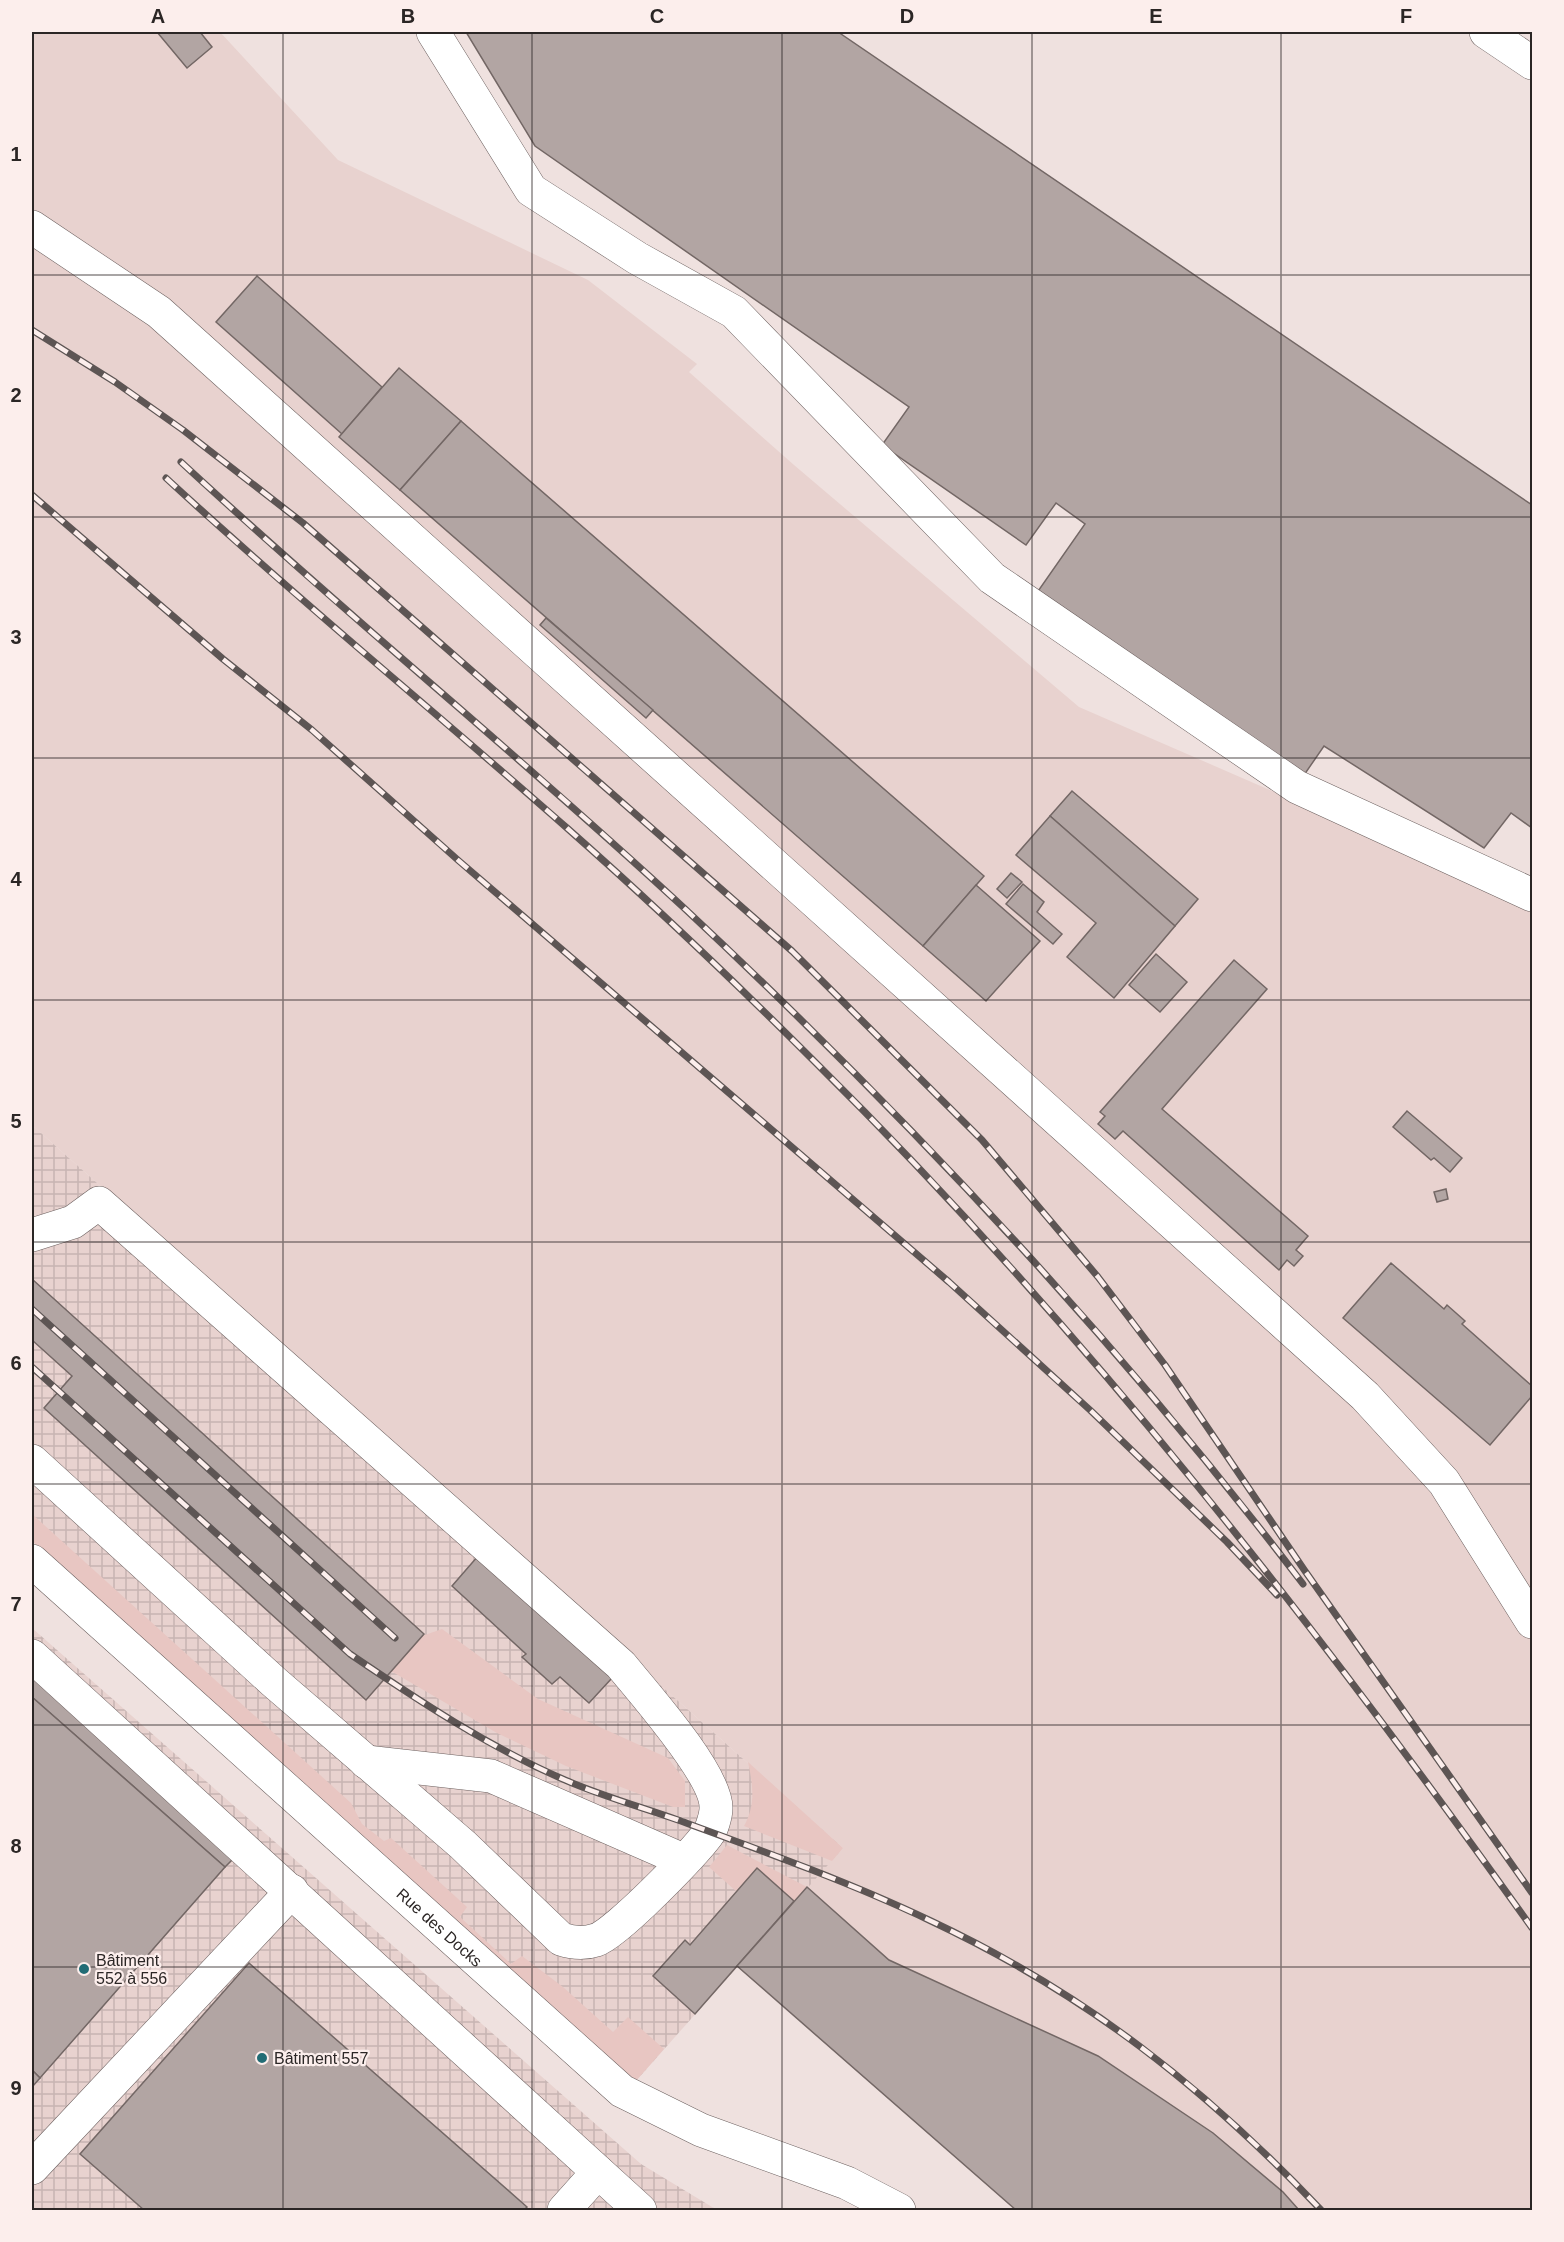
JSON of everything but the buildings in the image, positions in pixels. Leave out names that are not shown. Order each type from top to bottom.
[{"type":"street","points":[[433,32],[531,190],[637,258],[734,312],[992,578],[1297,788],[1533,895]]},
{"type":"street","points":[[1486,32],[1533,63]]},
{"type":"street","points":[[32,227],[159,312],[1365,1396],[1444,1482],[1533,1622]]},
{"type":"street","points":[[32,1234],[73,1222],[99,1203],[621,1665],[686,1748],[708,1781],[716,1807],[710,1832],[618,1927],[597,1940],[574,1943],[561,1939],[463,1845],[366,1762],[32,1461]]},
{"type":"street","name":"Rue des Docks","points":[[32,1561],[622,2091],[701,2130],[847,2183],[898,2211]]},
{"type":"street","points":[[32,1656],[292,1890],[640,2211]]},
{"type":"street","points":[[366,1762],[491,1776],[683,1860]]},
{"type":"street","points":[[32,2168],[292,1890]]},
{"type":"street","points":[[564,2211],[598,2172]]},
{"type":"shaded area","points":[[32,32],[220,32],[338,160],[588,280],[697,364],[689,372],[794,465],[1079,707],[1532,904],[1532,2210],[1299,2210],[1283,2192],[889,1960],[807,1887],[727,1845],[843,1848],[32,1125]]},
{"type":"shaded area","points":[[32,1125],[843,1848],[635,2082],[32,1541]]},
{"type":"shaded area","points":[[32,1514],[351,1803],[362,1824],[384,1841],[391,1838],[467,1907],[460,1917],[511,1964],[522,1956],[563,1987],[613,2032],[628,2017],[664,2049],[635,2082],[32,1541]]},
{"type":"shaded area","points":[[32,1628],[641,2164],[717,2210],[32,2210]]},
{"type":"shaded area","points":[[442,1629],[538,1699],[668,1758],[685,1781],[685,1807],[673,1807],[566,1766],[497,1733],[391,1671],[422,1636]]},
{"type":"shaded area","points":[[748,1762],[843,1848],[832,1861],[744,1826],[752,1803]]},
{"type":"shaded area","points":[[727,1845],[807,1887],[794,1901],[757,1869],[737,1892],[709,1867]]},
{"type":"railway","points":[[32,330],[115,382],[183,430],[303,523],[792,951],[982,1140],[1098,1277],[1165,1365],[1305,1571],[1532,1893]]},
{"type":"railway","points":[[181,462],[621,850],[766,986],[848,1067],[929,1149],[1084,1318],[1232,1493],[1303,1584]]},
{"type":"railway","points":[[166,478],[630,885],[754,1002],[914,1163],[1102,1372],[1192,1480],[1366,1701],[1532,1928]]},
{"type":"railway","points":[[32,495],[223,659],[312,730],[459,861],[949,1282],[1090,1410],[1227,1542],[1277,1595]]},
{"type":"railway","points":[[32,1309],[395,1638]]},
{"type":"railway","points":[[32,1367],[350,1654],[402,1689],[482,1738],[565,1780],[742,1843],[837,1880],[931,1921],[987,1949],[1092,2012],[1140,2047],[1232,2123],[1321,2210]]},
{"type":"place","name":"Bâtiment 552 à 556","points":[[84,1969]]},
{"type":"place","name":"Bâtiment 557","points":[[262,2058]]}]
